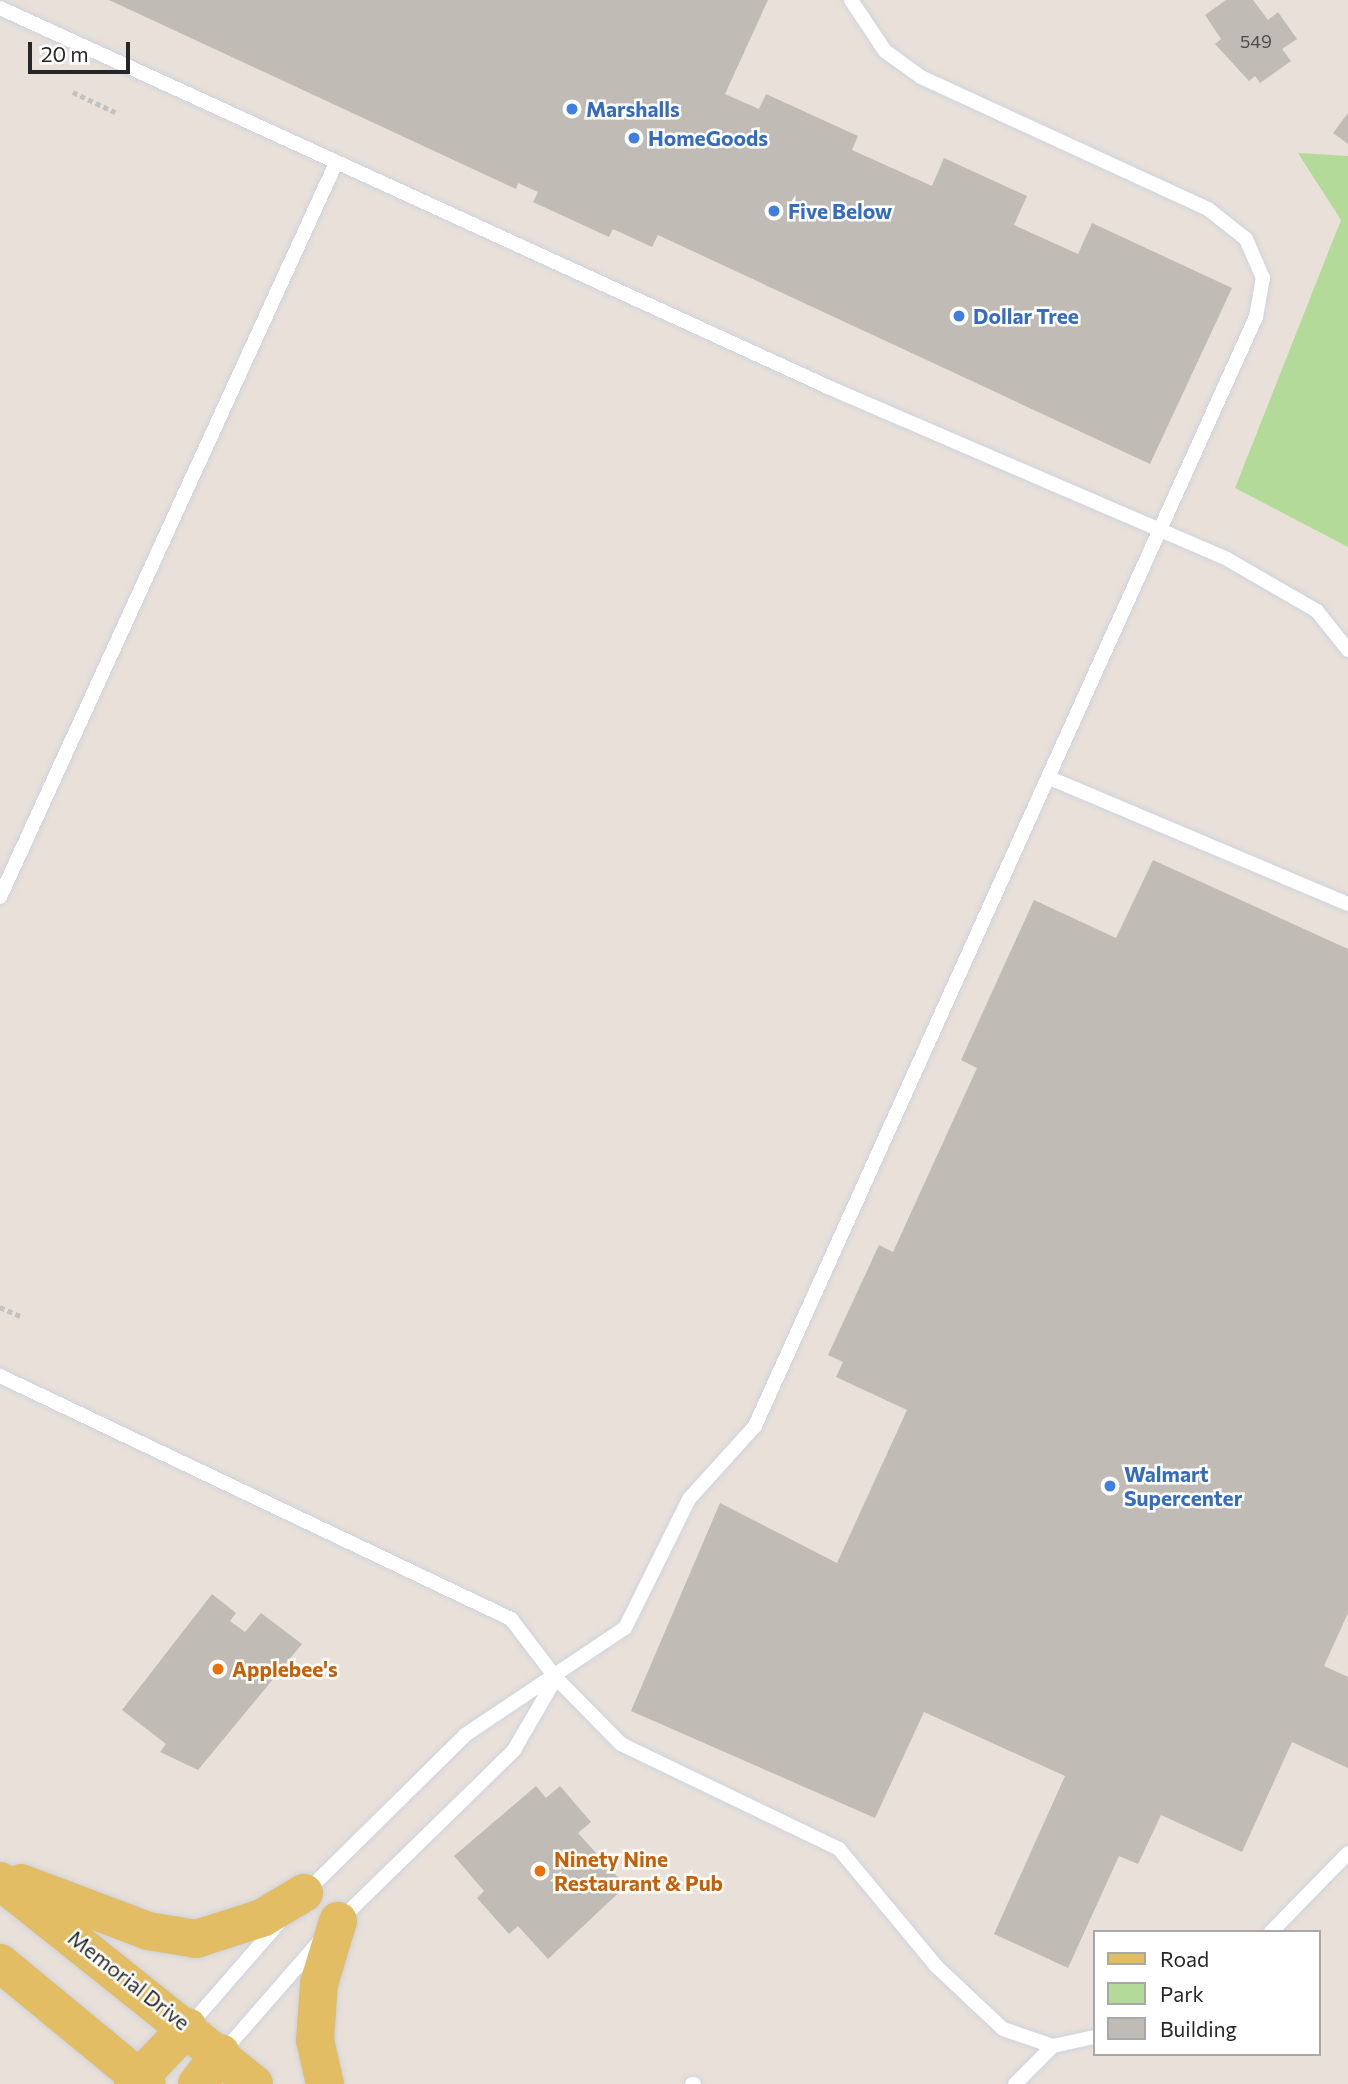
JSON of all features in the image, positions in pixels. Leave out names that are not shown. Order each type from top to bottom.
[{"type":"main road","points":[[0,1879],[148,1931],[196,1939],[262,1918],[304,1894]]},
{"type":"main road","name":"Memorial Drive","points":[[0,1879],[221,2053],[254,2084]]},
{"type":"main road","points":[[325,2084],[315,2040],[319,1984],[338,1921]]},
{"type":"main road","points":[[0,1963],[140,2082],[188,2027]]},
{"type":"main road","points":[[197,2084],[221,2053]]},
{"type":"lane","points":[[188,2027],[304,1894],[465,1735],[556,1678],[625,1628],[689,1499],[755,1426],[1052,779],[1158,531],[1256,317],[1263,278],[1246,239],[1208,209],[921,77],[886,51],[851,0]]},
{"type":"lane","points":[[0,8],[335,163],[1278,584],[1317,611],[1348,650]]},
{"type":"lane","points":[[0,897],[335,163]]},
{"type":"lane","points":[[1052,779],[1348,904]]},
{"type":"lane","points":[[0,1376],[511,1619],[556,1678],[621,1744],[839,1849],[936,1966],[1003,2029],[1053,2046],[1092,2037]]},
{"type":"lane","points":[[221,2053],[338,1921],[514,1750],[556,1678]]},
{"type":"lane","points":[[1273,1930],[1348,1853]]},
{"type":"lane","points":[[1015,2084],[1053,2046]]},
{"type":"path","points":[[74,92],[114,112]]},
{"type":"path","points":[[0,1307],[22,1317]]},
{"type":"green space","points":[[1298,153],[1348,156],[1348,547],[1235,488],[1341,220]]},
{"type":"building","points":[[109,0],[768,0],[725,94],[759,109],[766,94],[858,136],[852,150],[932,186],[944,158],[1027,196],[1014,225],[1078,254],[1092,223],[1232,288],[1150,464],[658,235],[652,247],[613,229],[609,237],[533,202],[538,192],[518,183],[516,189]]},
{"type":"building","points":[[1226,0],[1253,0],[1268,20],[1278,12],[1297,39],[1282,49],[1291,61],[1260,83],[1255,76],[1249,81],[1215,44],[1221,39],[1205,15]]},
{"type":"building","points":[[1348,113],[1348,144],[1333,133]]},
{"type":"building","name":"Walmart Supercenter","points":[[1153,860],[1348,949],[1348,1613],[1324,1666],[1348,1677],[1348,1768],[1292,1742],[1242,1852],[1161,1815],[1138,1864],[1119,1856],[1068,1968],[994,1934],[1065,1776],[924,1712],[875,1818],[631,1711],[720,1503],[837,1563],[907,1410],[836,1377],[843,1362],[828,1355],[879,1245],[893,1252],[977,1068],[961,1060],[1034,900],[1116,938]]},
{"type":"building","name":"Applebee's","points":[[212,1594],[236,1613],[230,1621],[245,1632],[261,1613],[302,1644],[198,1770],[160,1752],[166,1744],[122,1710]]},
{"type":"building","name":"Ninety Nine Restaurant & Pub","points":[[536,1786],[546,1798],[560,1786],[591,1822],[578,1833],[626,1886],[548,1959],[518,1926],[509,1934],[477,1898],[484,1891],[454,1856]]},
{"type":"place","name":"Marshalls","points":[[572,109]]},
{"type":"place","name":"HomeGoods","points":[[634,138]]},
{"type":"place","name":"Five Below","points":[[774,211]]},
{"type":"place","name":"Dollar Tree","points":[[959,316]]},
{"type":"place","name":"Walmart Supercenter","points":[[1110,1486]]},
{"type":"place","name":"Applebee's","points":[[218,1669]]},
{"type":"place","name":"Ninety Nine Restaurant & Pub","points":[[540,1871]]}]
